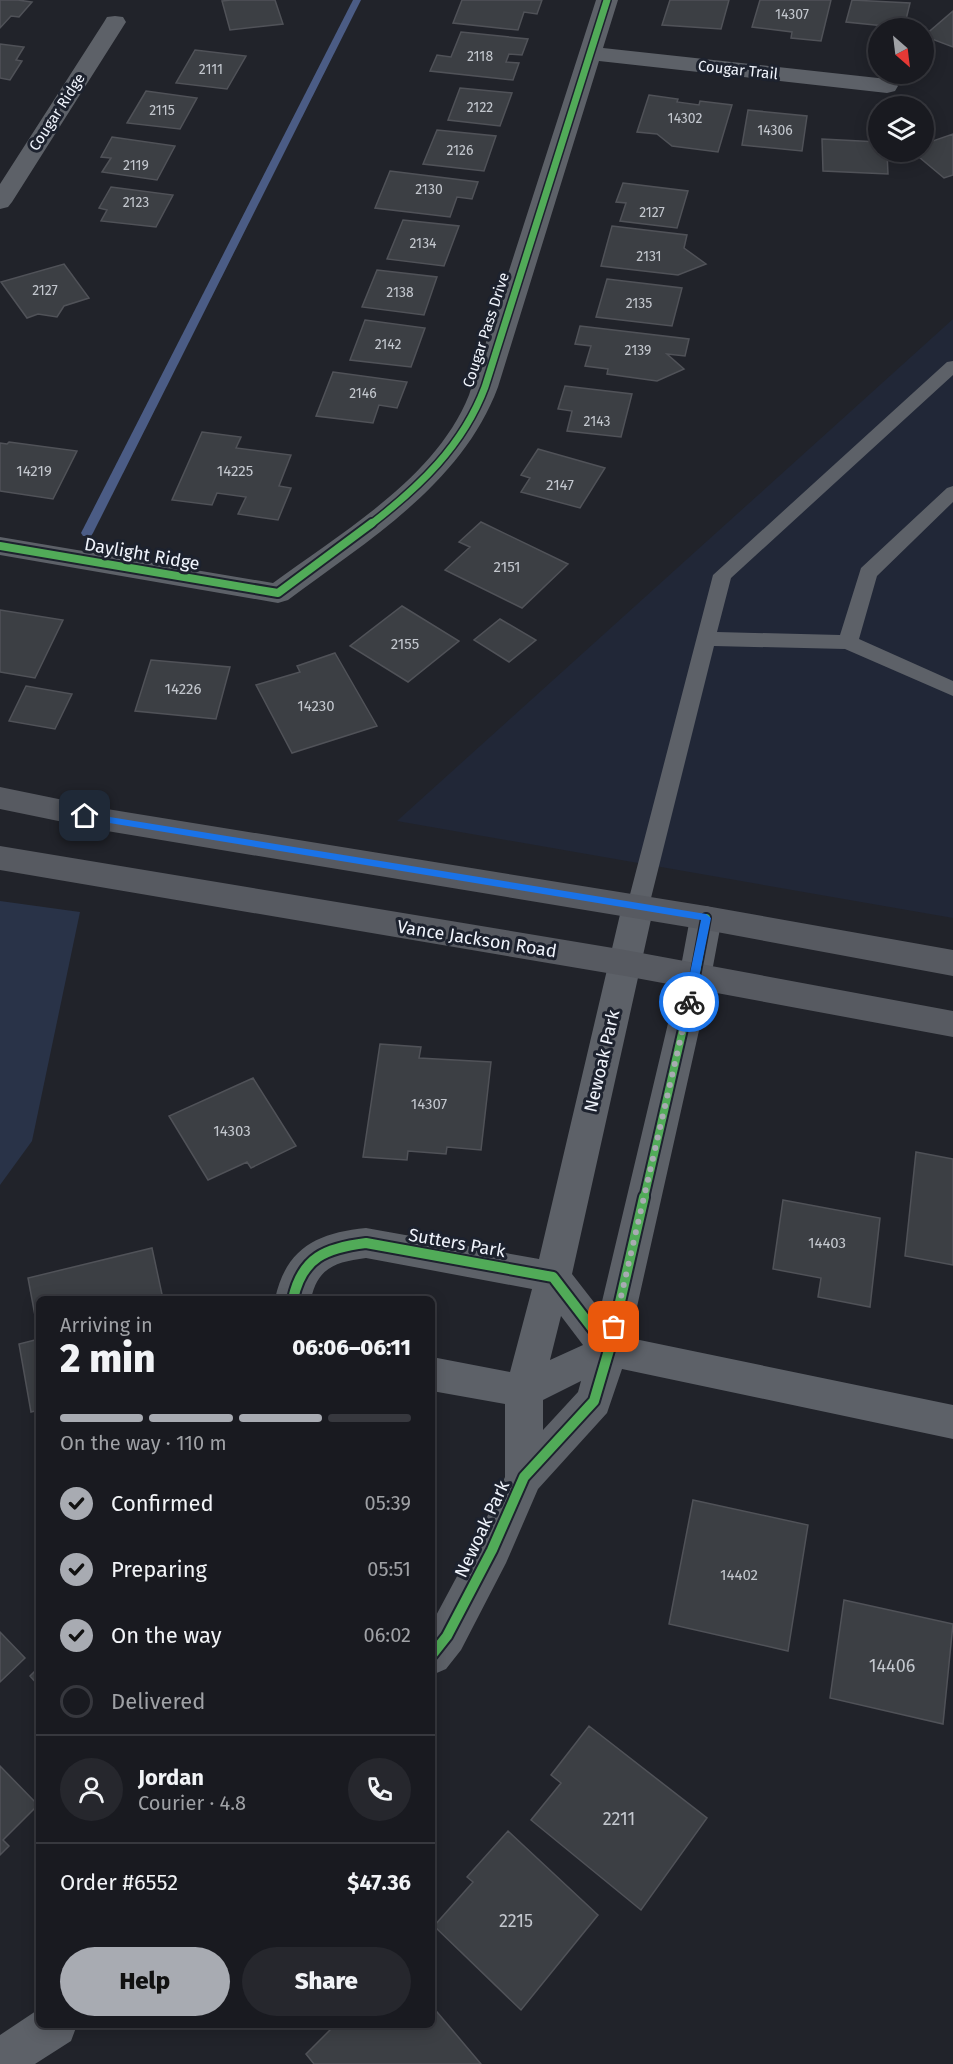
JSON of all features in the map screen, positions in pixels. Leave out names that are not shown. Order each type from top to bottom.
[{"type":"main road","points":[[0,798],[107,820],[638,906],[953,963]]},
{"type":"main road","name":"Vance Jackson Road","points":[[0,858],[625,963],[953,1024]]},
{"type":"street","name":"Cougar Pass Drive","points":[[278,593],[383,514],[422,481],[446,455],[470,422],[485,387],[607,0]]},
{"type":"street","name":"Cougar Ridge","points":[[0,202],[115,22]]},
{"type":"street","name":"Cougar Trail","points":[[590,53],[887,86]]},
{"type":"street","name":"Daylight Ridge","points":[[0,546],[278,593]]},
{"type":"street","name":"Newoak Park","points":[[524,1477],[524,1391],[553,1277],[638,906]]},
{"type":"street","name":"Newoak Park","points":[[435,1651],[447,1636],[492,1550],[524,1477],[594,1401],[609,1350],[695,976],[706,918]]},
{"type":"street","name":"Sutters Park","points":[[293,1296],[295,1282],[316,1256],[341,1245],[366,1243],[553,1277]]},
{"type":"street","points":[[553,1277],[609,1350]]},
{"type":"street","points":[[435,1375],[524,1391],[609,1350],[953,1422]]},
{"type":"street","points":[[0,2061],[50,2028]]},
{"type":"lane","points":[[638,906],[722,575],[953,366]]},
{"type":"lane","points":[[849,642],[868,573],[953,492]]},
{"type":"lane","points":[[704,639],[849,642],[953,689]]},
{"type":"shaded area","points":[[953,319],[953,918],[397,821]]},
{"type":"shaded area","points":[[0,901],[80,912],[32,1141],[0,1185]]},
{"type":"building","points":[[0,0],[32,2],[19,17],[11,16],[0,28]]},
{"type":"building","points":[[275,0],[283,24],[230,30],[222,1]]},
{"type":"building","points":[[462,0],[542,0],[537,14],[524,12],[518,30],[453,23]]},
{"type":"building","points":[[670,0],[729,0],[721,29],[662,25]]},
{"type":"building","points":[[760,0],[831,0],[821,41],[791,38],[792,32],[752,27]]},
{"type":"building","points":[[852,0],[910,3],[906,18],[868,18],[868,24],[846,22]]},
{"type":"building","points":[[953,11],[953,47],[934,40],[934,27]]},
{"type":"building","points":[[461,32],[528,39],[522,55],[509,54],[506,62],[519,63],[513,80],[430,71],[437,55],[451,57]]},
{"type":"building","points":[[0,44],[24,47],[16,60],[22,61],[10,80],[0,78]]},
{"type":"building","points":[[195,50],[246,56],[227,89],[176,83]]},
{"type":"building","points":[[460,88],[512,93],[500,126],[448,120]]},
{"type":"building","points":[[146,91],[197,98],[180,129],[127,123]]},
{"type":"building","points":[[649,95],[699,105],[700,101],[732,105],[718,152],[672,146],[657,134],[637,132]]},
{"type":"building","points":[[748,110],[807,116],[802,151],[742,145]]},
{"type":"building","points":[[437,130],[496,136],[484,171],[423,164]]},
{"type":"building","points":[[953,134],[953,175],[944,178],[925,162],[934,162],[934,141]]},
{"type":"building","points":[[112,137],[175,146],[157,180],[102,172],[111,158],[101,157]]},
{"type":"building","points":[[822,139],[868,141],[868,162],[887,162],[888,174],[823,171]]},
{"type":"building","points":[[390,171],[478,182],[472,199],[457,197],[450,217],[375,208]]},
{"type":"building","points":[[623,183],[688,191],[677,228],[620,221],[626,203],[616,202]]},
{"type":"building","points":[[111,187],[173,195],[156,227],[101,221],[107,210],[99,208]]},
{"type":"building","points":[[403,220],[459,226],[444,266],[387,259]]},
{"type":"building","points":[[612,226],[687,235],[684,248],[706,264],[678,275],[601,266]]},
{"type":"building","points":[[64,264],[89,298],[64,306],[57,317],[38,314],[27,318],[1,282]]},
{"type":"building","points":[[377,270],[437,277],[424,315],[362,307]]},
{"type":"building","points":[[607,279],[682,288],[672,326],[596,317]]},
{"type":"building","points":[[365,320],[425,328],[411,367],[350,360]]},
{"type":"building","points":[[580,326],[689,339],[685,356],[667,354],[684,369],[657,381],[607,374],[608,369],[585,366],[591,346],[575,344]]},
{"type":"building","points":[[333,372],[407,382],[397,408],[379,405],[373,423],[316,416]]},
{"type":"building","points":[[565,386],[632,394],[621,437],[567,431],[572,411],[558,409]]},
{"type":"building","points":[[202,432],[241,437],[236,448],[291,455],[279,486],[291,488],[278,520],[238,514],[246,497],[217,493],[212,505],[172,500]]},
{"type":"building","points":[[9,442],[77,451],[53,499],[0,491],[0,443]]},
{"type":"building","points":[[538,449],[605,468],[580,508],[521,492],[530,478],[521,475]]},
{"type":"building","points":[[481,522],[568,564],[522,608],[445,570],[470,547],[459,542]]},
{"type":"building","points":[[402,606],[459,641],[408,682],[350,646]]},
{"type":"building","points":[[0,610],[63,620],[35,678],[0,672]]},
{"type":"building","points":[[500,619],[536,640],[509,662],[474,640]]},
{"type":"building","points":[[335,653],[377,726],[292,753],[256,685],[300,672],[297,666]]},
{"type":"building","points":[[151,660],[230,667],[216,719],[135,711]]},
{"type":"building","points":[[26,686],[72,694],[55,729],[9,721]]},
{"type":"building","points":[[380,1044],[421,1047],[419,1058],[491,1062],[481,1150],[447,1147],[446,1154],[408,1151],[407,1160],[363,1157]]},
{"type":"building","points":[[253,1078],[296,1146],[251,1168],[247,1162],[208,1180],[169,1116]]},
{"type":"building","points":[[916,1152],[953,1159],[953,1265],[905,1256]]},
{"type":"building","points":[[783,1200],[880,1218],[870,1307],[818,1297],[821,1278],[773,1269]]},
{"type":"building","points":[[152,1248],[162,1296],[36,1296],[36,1321],[28,1278]]},
{"type":"building","points":[[36,1340],[36,1411],[31,1412],[19,1344]]},
{"type":"building","points":[[693,1500],[808,1525],[788,1651],[669,1624]]},
{"type":"building","points":[[844,1600],[953,1624],[943,1724],[830,1698]]},
{"type":"building","points":[[0,1632],[25,1658],[0,1682]]},
{"type":"building","points":[[36,1670],[36,1683],[30,1676]]},
{"type":"building","points":[[589,1726],[707,1818],[641,1910],[531,1820],[561,1783],[551,1775]]},
{"type":"building","points":[[0,1766],[36,1803],[36,1807],[3,1840],[9,1846],[0,1855]]},
{"type":"building","points":[[508,1831],[598,1915],[521,2010],[435,1927],[473,1882],[467,1877]]},
{"type":"building","points":[[435,2010],[481,2064],[314,2064],[306,2054],[332,2028],[435,2028]]},
{"type":"waterway","points":[[87,533],[357,0]]},
{"type":"cycle path","points":[[0,546],[278,593],[356,536],[410,492],[435,468],[455,444],[471,420],[480,400],[607,0]]},
{"type":"cycle path","points":[[435,1651],[447,1636],[492,1550],[524,1477],[594,1401],[609,1350],[695,977],[706,918]]},
{"type":"cycle path","points":[[294,1296],[301,1273],[317,1257],[339,1247],[366,1243],[553,1277],[609,1350]]},
{"type":"way so far","points":[[614,1327],[689,1002]]},
{"type":"route","points":[[85,816],[706,918],[689,1002]]}]
